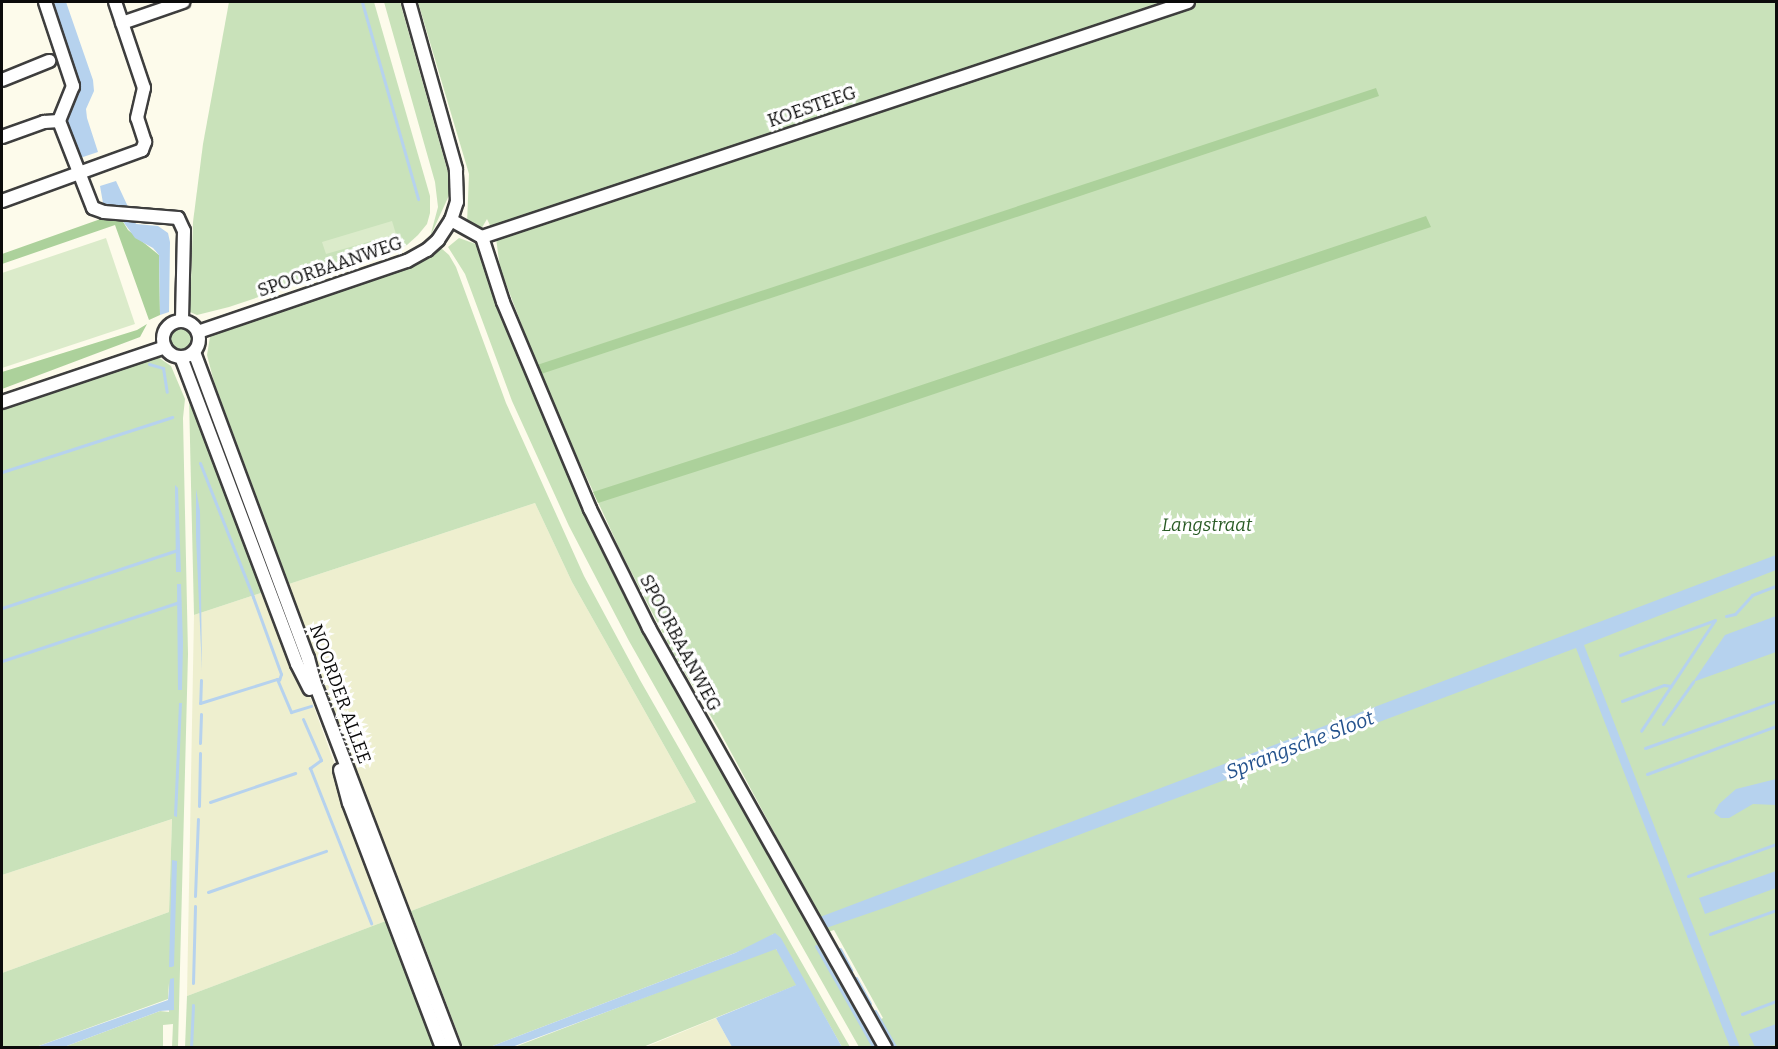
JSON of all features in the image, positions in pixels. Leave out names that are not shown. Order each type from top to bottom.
[{"type":"street","points":[[45,2],[73,86],[58,121],[93,208],[104,212],[172,216],[178,218],[182,224],[184,231],[182,321]]},
{"type":"street","points":[[2,201],[139,153],[144,147],[137,118],[144,88],[114,2]]},
{"type":"street","points":[[122,23],[183,2]]},
{"type":"street","name":"SPOORBAANWEG","points":[[198,332],[407,261],[427,250],[438,240],[451,220],[458,202],[456,169],[408,2]]},
{"type":"street","name":"KOESTEEG","points":[[482,237],[1188,2]]},
{"type":"street","points":[[2,80],[49,61]]},
{"type":"street","points":[[2,137],[44,122],[58,121]]},
{"type":"street","points":[[451,220],[482,237]]},
{"type":"street","name":"SPOORBAANWEG","points":[[482,237],[503,302],[554,429],[649,628],[886,1047]]},
{"type":"street","points":[[182,321],[193,325],[198,332],[198,345],[194,352],[182,357],[172,355],[165,347],[165,331],[172,323],[182,321]]},
{"type":"street","points":[[2,402],[165,347]]},
{"type":"street","name":"NOORDER ALLEE","points":[[194,352],[308,658],[314,681],[442,1047]]},
{"type":"street","name":"NOORDER ALLEE","points":[[182,357],[297,664],[307,683],[385,881],[454,1047]]},
{"type":"green space","points":[[229,2],[374,2],[430,196],[430,213],[427,224],[418,235],[407,245],[392,252],[229,307],[197,315],[190,312],[193,222],[203,144]]},
{"type":"green space","points":[[384,2],[400,2],[449,176],[451,191],[430,237],[438,207],[435,182]]},
{"type":"green space","name":"Langstraat","points":[[418,2],[1776,2],[1776,1047],[890,1047],[875,1022],[883,1018],[834,930],[828,932],[719,730],[672,651],[620,550],[547,391],[500,268],[496,238],[487,219],[480,231],[467,223],[469,174]]},
{"type":"green space","points":[[1376,88],[1379,96],[541,374],[537,365]]},
{"type":"green space","points":[[109,216],[122,220],[128,230],[159,255],[160,315],[149,320],[115,225],[2,264],[2,254]]},
{"type":"green space","points":[[1426,216],[1431,227],[851,422],[598,503],[593,492],[847,410]]},
{"type":"green space","points":[[392,221],[396,234],[326,254],[322,242]]},
{"type":"green space","points":[[106,238],[135,324],[2,368],[2,273]]},
{"type":"green space","points":[[459,238],[484,247],[513,340],[724,769],[790,893],[881,1047],[859,1047],[629,641],[569,526],[512,401],[465,274],[448,247]]},
{"type":"green space","points":[[441,248],[449,255],[456,267],[506,403],[584,576],[640,680],[850,1047],[842,1047],[787,951],[773,934],[768,939],[735,953],[490,1047],[463,1047],[411,911],[696,802],[572,582],[535,503],[289,584],[214,382],[207,355],[210,337],[226,328],[417,262]]},
{"type":"green space","points":[[147,324],[140,337],[2,389],[2,372],[137,330]]},
{"type":"green space","points":[[181,329],[189,332],[192,340],[189,348],[181,351],[173,348],[170,340],[173,332]]},
{"type":"green space","points":[[158,357],[171,366],[185,399],[183,418],[188,654],[178,1047],[172,1047],[173,1024],[163,1025],[163,1047],[64,1047],[160,1011],[169,1012],[169,983],[168,999],[36,1047],[2,1047],[2,973],[169,912],[172,819],[2,875],[2,409]]},
{"type":"green space","points":[[191,391],[267,591],[194,615],[189,397]]},
{"type":"green space","points":[[535,503],[572,582],[696,802],[411,911],[325,690],[289,584]]},
{"type":"green space","points":[[267,591],[314,707],[391,919],[187,996],[194,615]]},
{"type":"green space","points":[[172,819],[169,912],[2,973],[2,875]]},
{"type":"green space","points":[[391,919],[439,1048],[185,1048],[187,996]]},
{"type":"green space","points":[[776,949],[781,955],[797,985],[643,1047],[512,1048]]},
{"type":"green space","points":[[716,1018],[732,1047],[643,1048]]},
{"type":"water","points":[[55,2],[66,2],[93,80],[94,91],[86,109],[98,152],[80,158],[66,117],[74,94],[53,8]]},
{"type":"water","points":[[116,181],[136,224],[158,226],[168,233],[170,242],[169,312],[160,315],[159,255],[153,248],[135,238],[122,220],[118,207],[103,203],[100,186]]},
{"type":"water","points":[[175,485],[178,488],[181,572],[176,572]]},
{"type":"water","points":[[196,489],[200,511],[202,671],[196,537]]},
{"type":"water","name":"Sprangsche Sloot","points":[[1776,555],[1776,570],[1584,645],[1740,1047],[1730,1047],[1576,648],[890,906],[826,928],[820,917]]},
{"type":"water","points":[[177,584],[181,584],[182,690],[178,690]]},
{"type":"water","points":[[1776,616],[1776,652],[1693,682],[1725,635]]},
{"type":"water","points":[[179,703],[182,703],[177,817],[174,816]]},
{"type":"water","points":[[1776,779],[1776,805],[1753,804],[1729,818],[1721,818],[1714,813],[1719,804],[1736,789]]},
{"type":"water","points":[[172,860],[177,861],[174,966],[169,967]]},
{"type":"water","points":[[1776,871],[1776,888],[1705,914],[1699,898]]},
{"type":"water","points":[[775,933],[781,938],[842,1047],[732,1047],[716,1018],[796,985],[776,949],[512,1047],[490,1047],[735,953]]},
{"type":"water","points":[[174,978],[174,1010],[160,1011],[64,1047],[36,1047],[168,1000],[170,979]]},
{"type":"water","points":[[1776,1024],[1776,1045],[1755,1047],[1749,1034]]},
{"type":"waterway","points":[[362,2],[418,199]]},
{"type":"waterway","points":[[149,364],[163,368],[167,392]]},
{"type":"waterway","points":[[2,472],[172,417]]},
{"type":"waterway","points":[[200,463],[253,597],[281,674],[279,680]]},
{"type":"waterway","points":[[2,608],[177,550]]},
{"type":"waterway","points":[[1726,616],[1735,614],[1752,595],[1776,586]]},
{"type":"waterway","points":[[2,661],[179,602]]},
{"type":"waterway","points":[[1620,655],[1715,620],[1641,731]]},
{"type":"waterway","points":[[201,680],[200,703],[277,679],[291,712],[311,706]]},
{"type":"waterway","points":[[1663,724],[1693,682]]},
{"type":"waterway","points":[[1622,701],[1664,685],[1671,686]]},
{"type":"waterway","points":[[1645,748],[1776,701]]},
{"type":"waterway","points":[[200,743],[201,714]]},
{"type":"waterway","points":[[303,719],[321,760],[310,768],[371,923]]},
{"type":"waterway","points":[[1647,774],[1776,726]]},
{"type":"waterway","points":[[199,806],[200,753]]},
{"type":"waterway","points":[[210,802],[295,773]]},
{"type":"waterway","points":[[195,896],[198,819]]},
{"type":"waterway","points":[[1688,876],[1776,844]]},
{"type":"waterway","points":[[208,892],[326,851]]},
{"type":"waterway","points":[[193,983],[195,906]]},
{"type":"waterway","points":[[1710,934],[1776,910]]},
{"type":"waterway","points":[[816,946],[874,1048]]},
{"type":"waterway","points":[[840,949],[851,970]]},
{"type":"waterway","points":[[856,978],[870,1003]]},
{"type":"waterway","points":[[1742,1014],[1776,1001]]},
{"type":"waterway","points":[[191,1048],[193,1005]]},
{"type":"waterway","points":[[875,1011],[896,1048]]}]
